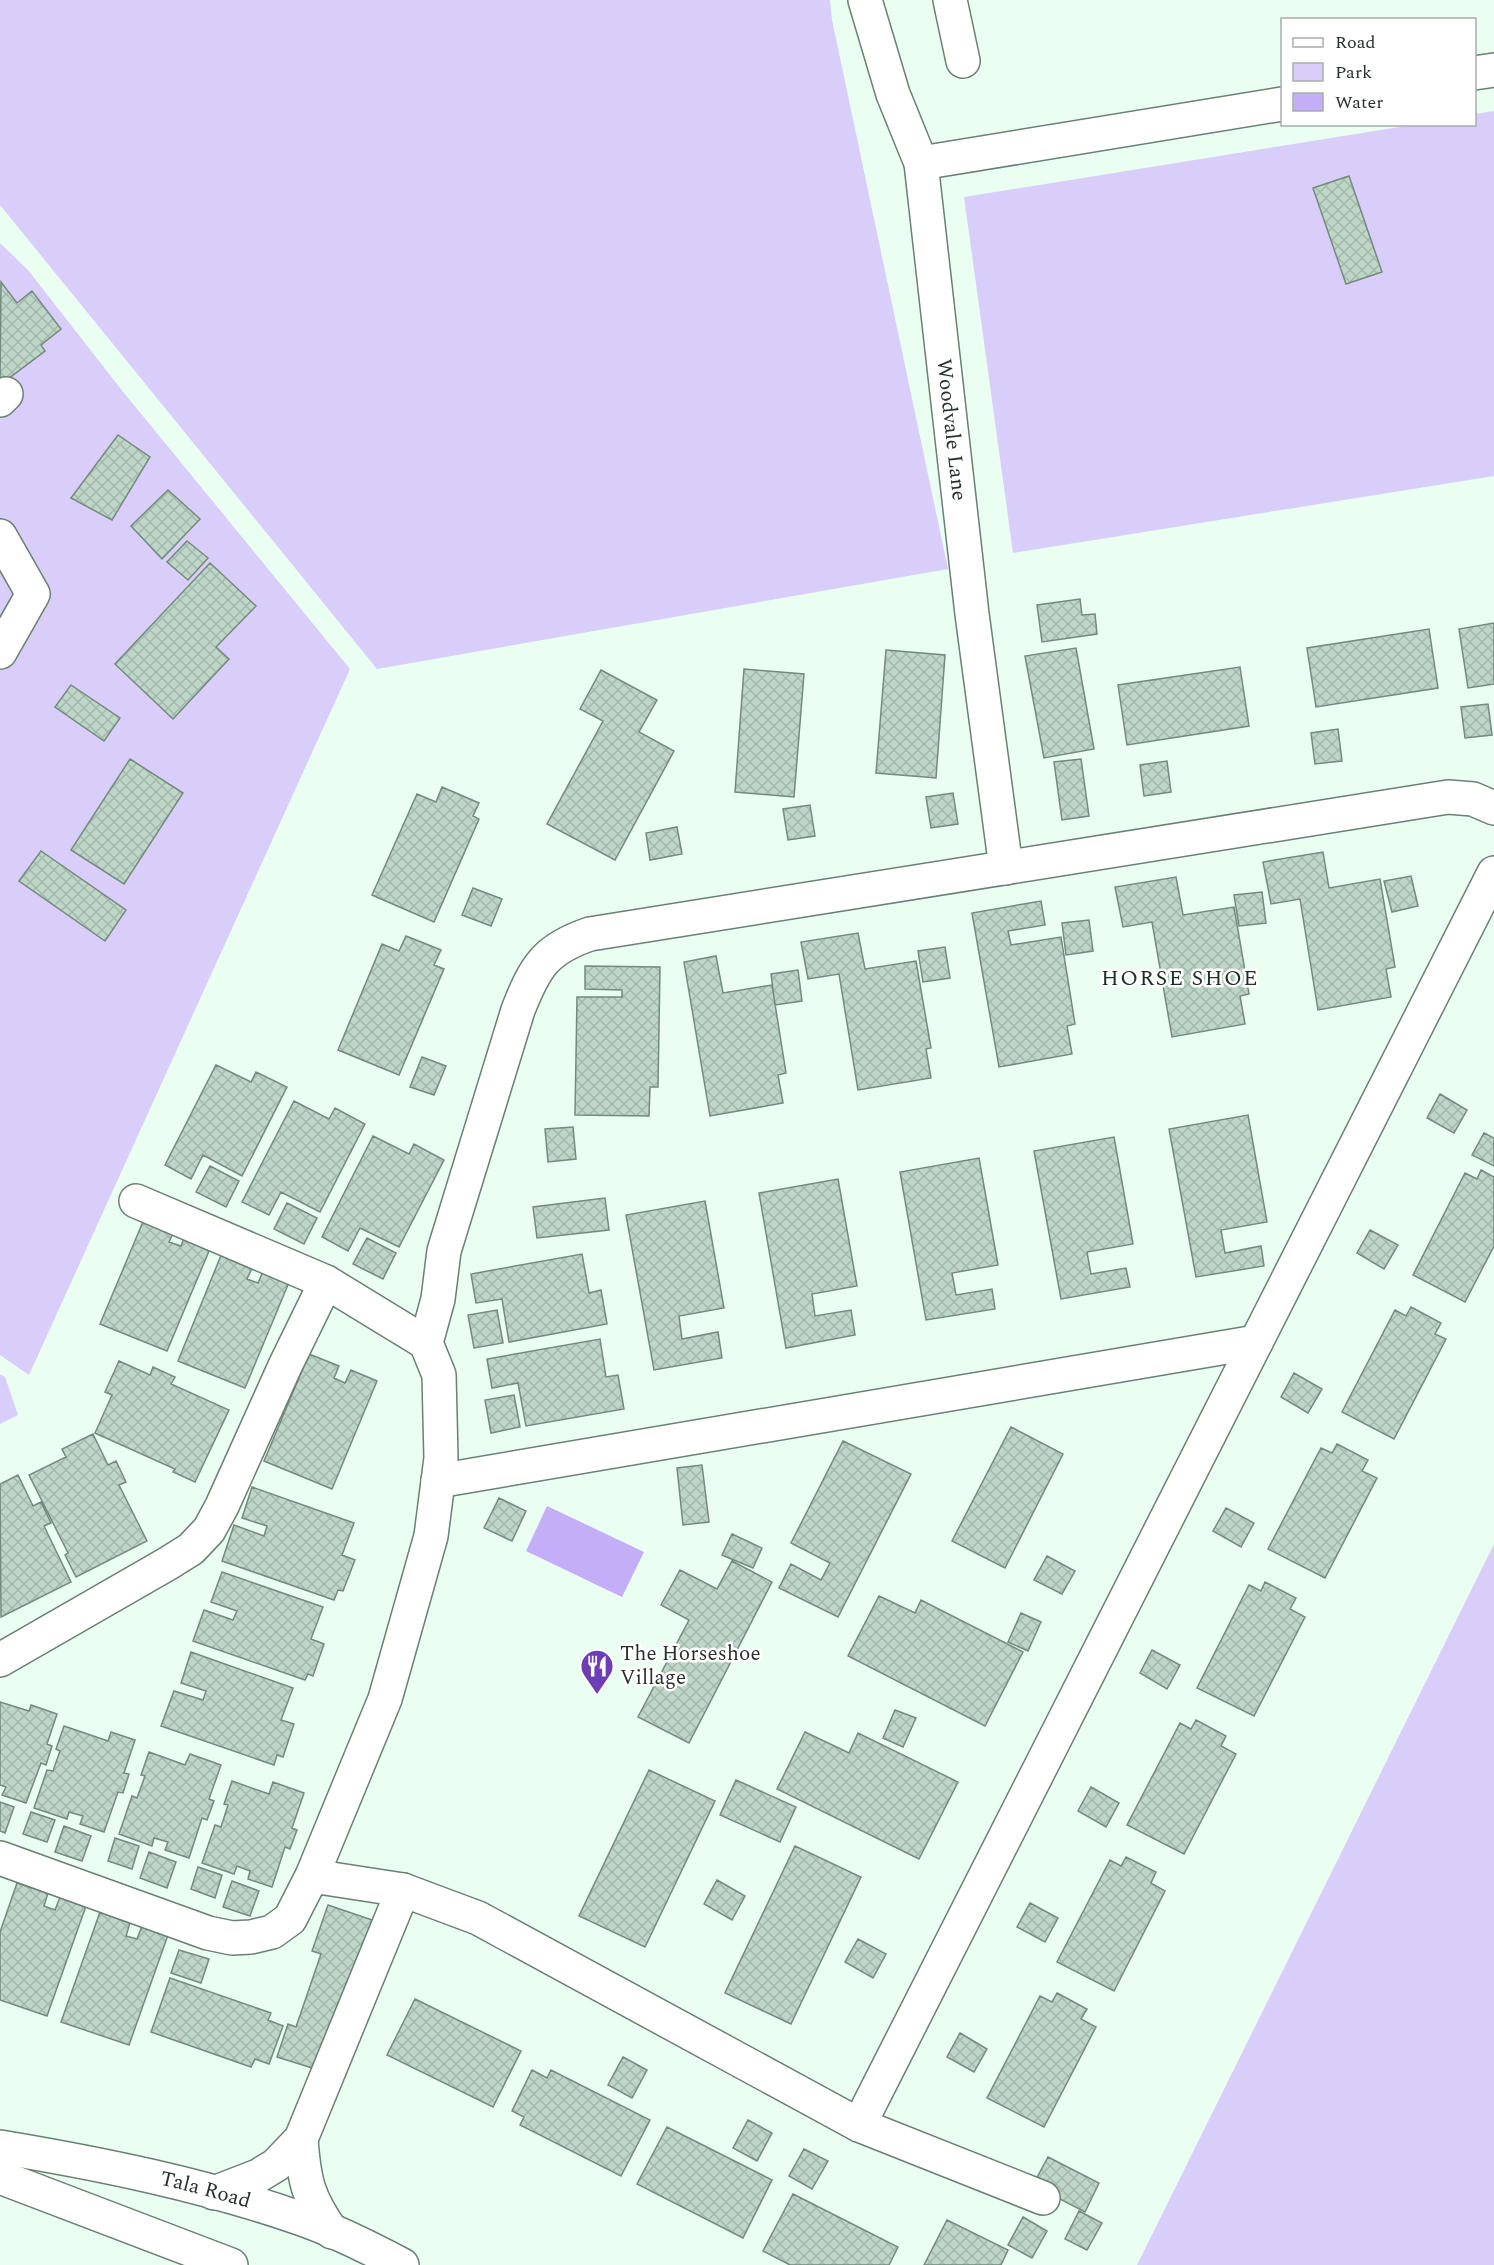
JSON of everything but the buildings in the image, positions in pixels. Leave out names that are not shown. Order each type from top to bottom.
[{"type":"street","name":"Woodvale Lane","points":[[865,0],[893,94],[921,163],[972,614],[1006,868]]},
{"type":"street","points":[[950,0],[963,61]]},
{"type":"street","points":[[1476,74],[1494,70]]},
{"type":"street","points":[[921,163],[1281,104]]},
{"type":"street","points":[[0,536],[33,594],[0,652]]},
{"type":"street","points":[[426,1343],[438,1299],[444,1251],[518,1010],[529,982],[545,958],[565,942],[590,934],[1448,797],[1473,799],[1494,808]]},
{"type":"street","points":[[859,2125],[1494,873]]},
{"type":"street","points":[[0,1858],[208,1933],[232,1938],[251,1937],[272,1932],[290,1919],[312,1875],[385,1699],[431,1536],[441,1458],[439,1375],[426,1343],[326,1282],[136,1201]]},
{"type":"street","points":[[0,1660],[167,1564],[191,1549],[209,1530],[326,1282]]},
{"type":"street","points":[[438,1481],[1256,1342]]},
{"type":"street","points":[[312,1875],[403,1890],[478,1918],[859,2125],[1043,2198]]},
{"type":"street","points":[[214,2193],[258,2176],[276,2164],[301,2139],[403,1890]]},
{"type":"street","points":[[301,2139],[303,2172],[309,2194],[332,2232]]},
{"type":"street","name":"Tala Road","points":[[0,2146],[181,2182],[303,2220],[402,2265]]},
{"type":"street","points":[[0,2177],[231,2265]]},
{"type":"green space","points":[[0,0],[830,0],[832,20],[948,569],[377,669],[0,205]]},
{"type":"green space","points":[[1494,111],[1494,476],[1013,553],[964,197],[1406,126],[1476,126],[1476,114]]},
{"type":"green space","points":[[0,243],[28,270],[120,388],[350,669],[29,1375],[0,1355]]},
{"type":"green space","points":[[0,1374],[5,1377],[18,1415],[0,1424]]},
{"type":"green space","points":[[1494,1544],[1494,2265],[1137,2265]]},
{"type":"water","points":[[547,1506],[644,1552],[622,1597],[526,1551]]},
{"type":"place","name":"The Horseshoe Village","points":[[597,1695]]},
{"type":"district","name":"HORSE SHOE","points":[[1180,978]]}]
